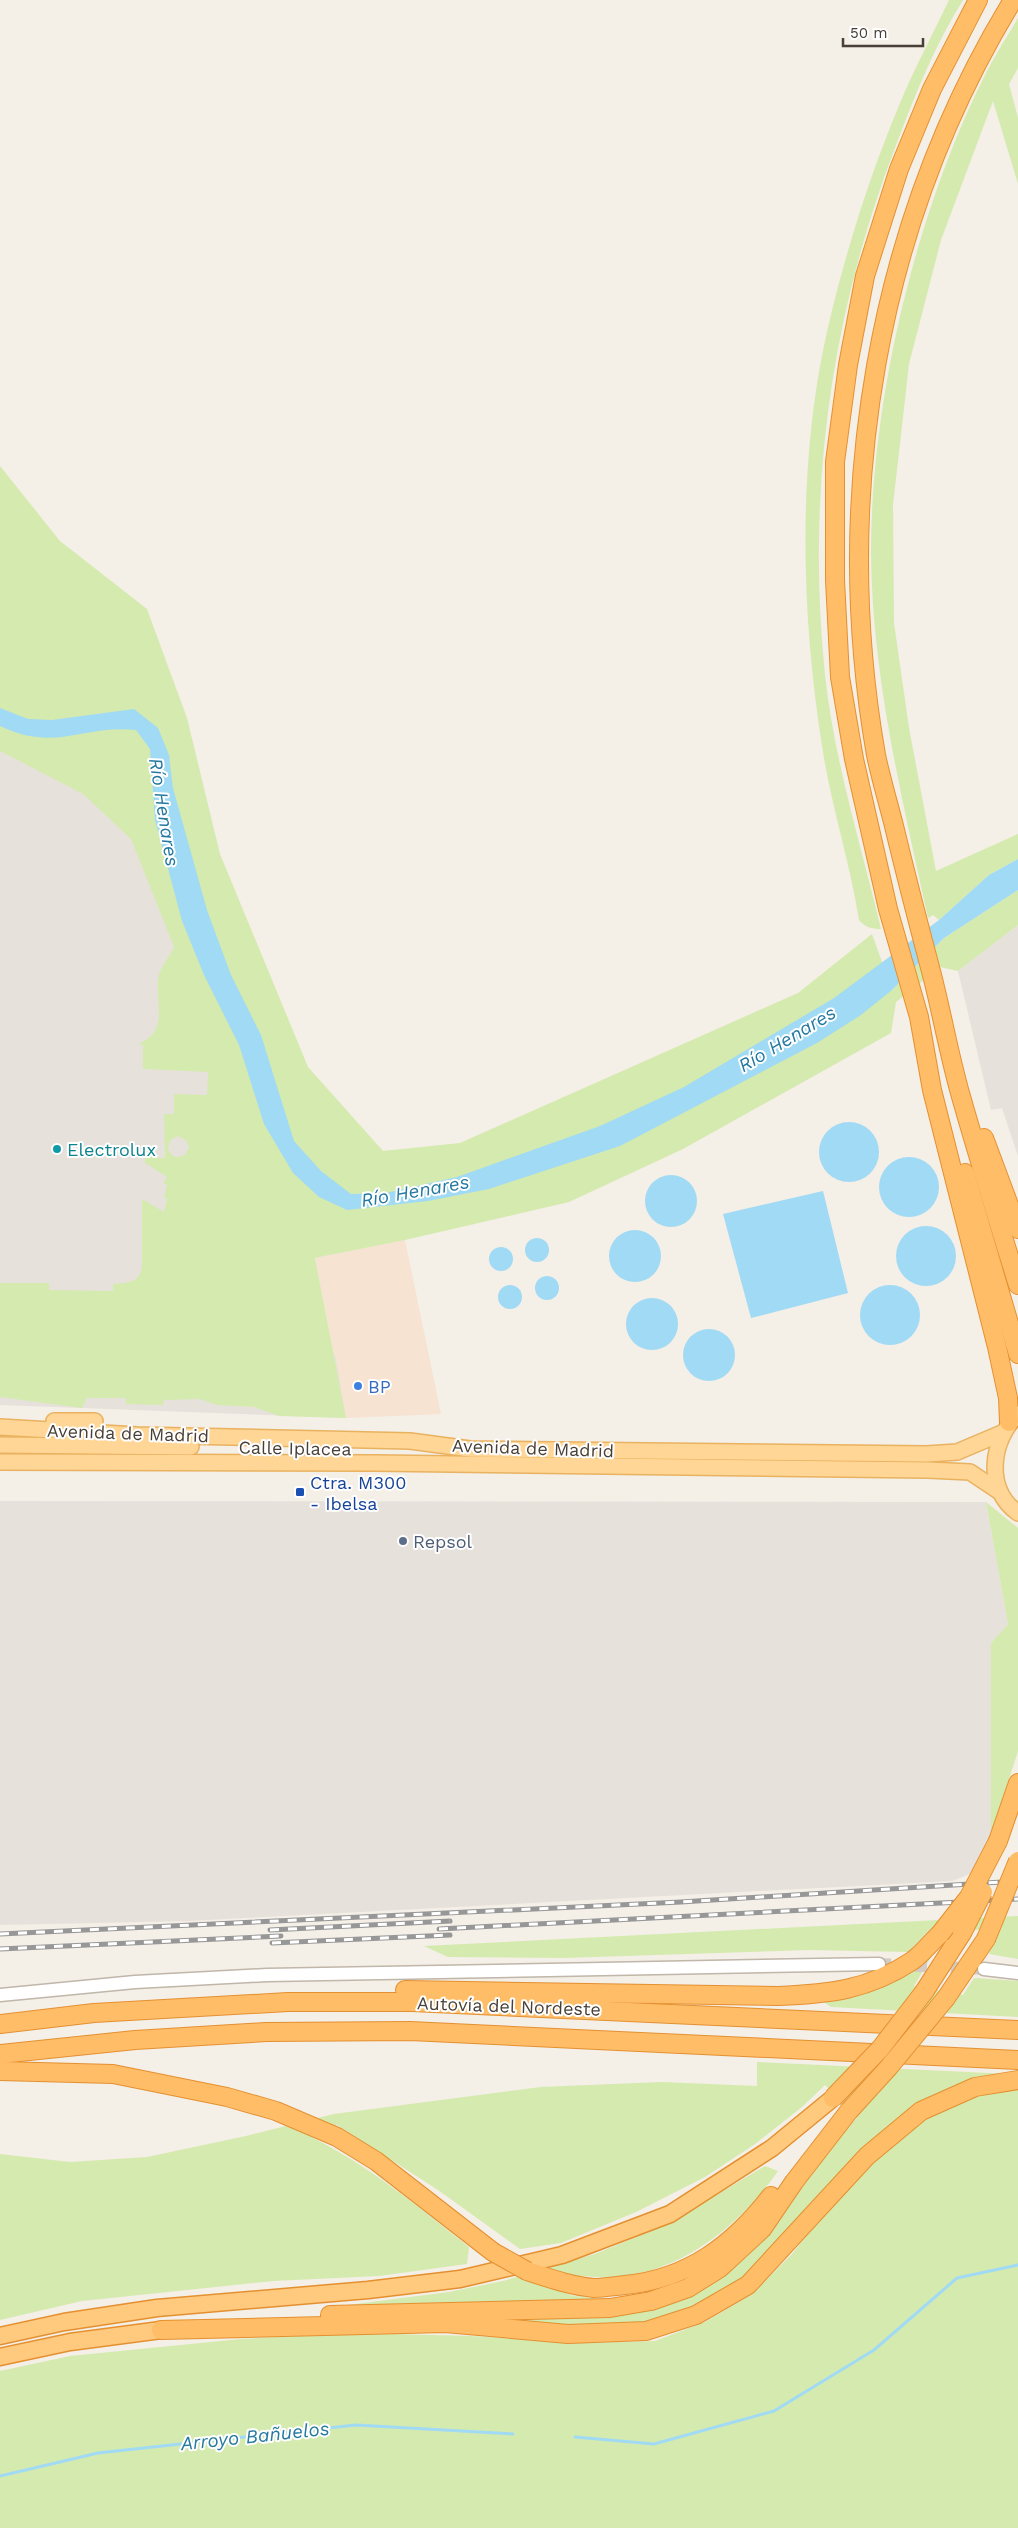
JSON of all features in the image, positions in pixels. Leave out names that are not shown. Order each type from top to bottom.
[{"type":"highway","points":[[978,0],[932,89],[899,169],[865,276],[848,365],[836,462],[835,580],[840,677],[854,759],[888,909],[920,1024],[1018,1354]]},
{"type":"highway","points":[[1013,0],[959,100],[925,180],[891,290],[874,370],[862,466],[860,580],[866,679],[877,757],[946,1030],[958,1088],[1018,1285]]},
{"type":"highway","points":[[920,1024],[932,1090],[999,1355],[1008,1398],[1010,1423]]},
{"type":"highway","points":[[946,1030],[1018,1228]]},
{"type":"highway","points":[[0,2336],[64,2322],[157,2308],[368,2290],[460,2279],[562,2255],[670,2214],[772,2148],[832,2098],[880,2049],[924,1992],[962,1933],[1002,1841],[1018,1783]]},
{"type":"highway","points":[[288,2002],[354,1990],[778,1996],[821,1994],[863,1986],[913,1960],[940,1934],[969,1897],[1018,1810]]},
{"type":"highway","points":[[0,2357],[70,2342],[249,2320],[367,2312],[610,2308],[651,2302],[688,2288],[720,2268],[762,2229],[794,2182],[849,2111],[889,2067],[946,1998],[986,1939],[1018,1860]]},
{"type":"highway","name":"Autovía del Nordeste","points":[[0,2024],[94,2013],[288,2002],[422,2002],[1018,2030]]},
{"type":"highway","name":"Autovía del Nordeste","points":[[0,2054],[135,2040],[266,2032],[410,2032],[1018,2060]]},
{"type":"highway","points":[[0,2071],[114,2074],[228,2097],[276,2111],[337,2137],[384,2167],[493,2252],[527,2270],[560,2281],[596,2288],[651,2283],[684,2271],[710,2256],[753,2220],[810,2146],[849,2111]]},
{"type":"highway","points":[[161,2330],[445,2323],[568,2334],[646,2331],[696,2315],[748,2285],[867,2156],[921,2111],[975,2087],[1018,2080]]},
{"type":"main road","points":[[0,1423],[95,1421]]},
{"type":"main road","name":"Avenida de Madrid","points":[[0,1427],[137,1436],[410,1441],[470,1449],[927,1454],[957,1452],[1010,1423]]},
{"type":"main road","points":[[1010,1423],[994,1458],[996,1480],[1000,1492],[1018,1513]]},
{"type":"main road","name":"Calle Iplacea","points":[[0,1445],[470,1449]]},
{"type":"main road","name":"Avenida de Madrid","points":[[0,1462],[376,1463],[928,1470],[970,1472],[1000,1492]]},
{"type":"street","points":[[0,1994],[135,1982],[267,1974],[879,1964]]},
{"type":"street","points":[[984,1969],[1018,1973]]},
{"type":"shaded area","points":[[0,739],[125,811],[336,1359],[346,1418],[0,1405]]},
{"type":"shaded area","points":[[1018,925],[1018,1156],[1002,1108],[991,1110],[958,971]]},
{"type":"shaded area","points":[[405,1240],[441,1414],[346,1418],[315,1258]]},
{"type":"shaded area","points":[[0,1501],[986,1502],[1008,1624],[991,1643],[991,1835],[970,1874],[952,1881],[189,1921],[0,1925]]},
{"type":"green space","points":[[949,0],[963,0],[935,51],[912,104],[875,205],[856,270],[840,336],[829,403],[822,470],[819,538],[820,606],[825,675],[841,771],[881,929],[877,929],[866,926],[859,920],[823,752],[816,705],[807,610],[806,514],[808,466],[812,419],[825,340],[862,204],[898,108]]},
{"type":"green space","points":[[1018,18],[1018,68],[1009,84],[1018,118],[1018,184],[993,101],[941,240],[909,364],[893,505],[894,623],[909,728],[936,871],[1018,834],[1018,859],[989,875],[939,920],[933,915],[928,918],[890,737],[877,645],[873,599],[871,553],[873,494],[879,433],[889,370],[902,308],[919,246],[938,186],[960,129],[989,68]]},
{"type":"green space","points":[[0,466],[60,541],[147,609],[187,718],[220,854],[308,1067],[383,1151],[460,1143],[798,993],[872,934],[892,990],[944,938],[1018,890],[1018,925],[958,971],[940,967],[896,1002],[891,1033],[683,1149],[569,1202],[405,1240],[315,1258],[346,1418],[279,1416],[254,1407],[217,1405],[200,1399],[164,1400],[163,1405],[126,1404],[126,1398],[87,1398],[82,1408],[0,1397],[0,1283],[49,1283],[49,1290],[113,1291],[113,1284],[132,1281],[138,1276],[142,1267],[142,1199],[164,1212],[167,1199],[164,1197],[167,1185],[164,1183],[167,1177],[145,1163],[144,1150],[154,1151],[154,1158],[165,1158],[164,1114],[174,1114],[174,1094],[207,1095],[208,1072],[143,1069],[143,1045],[138,1044],[155,1031],[158,1023],[159,975],[174,947],[131,839],[83,794],[0,751]],"holes":[[[177,1136],[186,1140],[189,1147],[185,1155],[177,1157],[171,1154],[168,1149],[170,1141]]]},
{"type":"green space","points":[[986,1502],[1018,1528],[1018,1751],[991,1835],[991,1643],[1008,1624]]},
{"type":"green space","points":[[1018,1916],[1018,1959],[989,1954],[999,1930],[930,1929],[908,1952],[810,1950],[563,1958],[448,1957],[424,1946]]},
{"type":"green space","points":[[932,1955],[914,1986],[963,1995],[974,1978],[1018,1981],[1018,2017],[831,2007],[824,2002],[867,1989]]},
{"type":"green space","points":[[757,2062],[1010,2074],[874,2141],[827,2186],[781,2244],[747,2278],[720,2297],[635,2328],[469,2322],[710,2283],[747,2257],[791,2204],[824,2154],[858,2117],[825,2085],[802,2107],[755,2144],[705,2177],[636,2212],[561,2243],[520,2249],[438,2190],[337,2125],[311,2137],[333,2148],[373,2174],[469,2247],[467,2264],[379,2276],[273,2281],[82,2301],[0,2320],[0,2154],[70,2162],[147,2157],[246,2136],[334,2114],[541,2087],[662,2082],[757,2086]]},
{"type":"green space","points":[[1018,2085],[1018,2528],[0,2528],[0,2371],[70,2356],[241,2339],[353,2333],[471,2336],[584,2343],[655,2341],[705,2322],[752,2294],[792,2254],[843,2188],[907,2128],[967,2099]]},
{"type":"green space","points":[[765,2166],[778,2171],[760,2194],[718,2235],[694,2251],[669,2264],[642,2273],[614,2277],[584,2276],[569,2295],[598,2299],[633,2297],[614,2303],[332,2307],[449,2292],[503,2281],[595,2254],[668,2224]]},
{"type":"water","name":"Río Henares","points":[[0,708],[28,719],[52,720],[134,709],[158,728],[169,755],[173,788],[207,910],[231,975],[261,1035],[294,1141],[321,1171],[351,1194],[386,1193],[457,1177],[600,1126],[684,1087],[834,998],[939,920],[989,875],[1018,859],[1018,890],[944,938],[892,990],[861,1015],[817,1043],[620,1146],[489,1189],[428,1201],[347,1210],[319,1197],[293,1173],[264,1124],[239,1045],[204,975],[182,921],[155,820],[150,749],[136,730],[117,729],[53,738],[20,734],[0,726]]},
{"type":"water","points":[[849,1122],[866,1127],[874,1135],[879,1152],[874,1169],[866,1177],[849,1182],[832,1177],[824,1169],[819,1152],[824,1135],[832,1127]]},
{"type":"water","points":[[909,1157],[926,1162],[934,1170],[939,1187],[934,1204],[926,1212],[909,1217],[892,1212],[884,1204],[879,1187],[884,1170],[892,1162]]},
{"type":"water","points":[[671,1175],[681,1177],[689,1183],[695,1191],[697,1201],[695,1211],[689,1219],[681,1225],[671,1227],[661,1225],[653,1219],[647,1211],[645,1201],[647,1191],[653,1183],[661,1177]]},
{"type":"water","points":[[823,1191],[848,1293],[751,1318],[723,1214]]},
{"type":"water","points":[[926,1226],[943,1231],[951,1239],[956,1256],[951,1273],[943,1281],[926,1286],[909,1281],[901,1273],[896,1256],[901,1239],[909,1231]]},
{"type":"water","points":[[635,1230],[645,1232],[653,1238],[659,1246],[661,1256],[659,1266],[653,1274],[645,1280],[635,1282],[625,1280],[617,1274],[611,1266],[609,1256],[611,1246],[617,1238],[625,1232]]},
{"type":"water","points":[[537,1238],[546,1241],[549,1250],[546,1259],[537,1262],[528,1259],[525,1250],[528,1241]]},
{"type":"water","points":[[501,1247],[510,1250],[513,1259],[510,1268],[501,1271],[492,1268],[489,1259],[492,1250]]},
{"type":"water","points":[[547,1276],[556,1279],[559,1288],[556,1297],[547,1300],[538,1297],[535,1288],[538,1279]]},
{"type":"water","points":[[510,1285],[519,1288],[522,1297],[519,1306],[510,1309],[501,1306],[498,1297],[501,1288]]},
{"type":"water","points":[[890,1285],[907,1290],[915,1298],[920,1315],[915,1332],[907,1340],[890,1345],[873,1340],[865,1332],[860,1315],[865,1298],[873,1290]]},
{"type":"water","points":[[652,1298],[662,1300],[670,1306],[676,1314],[678,1324],[676,1334],[670,1342],[662,1348],[652,1350],[642,1348],[634,1342],[628,1334],[626,1324],[628,1314],[634,1306],[642,1300]]},
{"type":"water","points":[[709,1329],[719,1331],[727,1337],[733,1345],[735,1355],[733,1365],[727,1373],[719,1379],[709,1381],[699,1379],[691,1373],[685,1365],[683,1355],[685,1345],[691,1337],[699,1331]]},
{"type":"waterway","name":"Arroyo Bañuelos","points":[[575,2437],[654,2444],[774,2411],[874,2350],[957,2278],[1018,2265]]},
{"type":"waterway","name":"Arroyo Bañuelos","points":[[0,2476],[98,2453],[356,2425],[513,2434]]},
{"type":"tunnel","points":[[879,1964],[984,1969]]},
{"type":"railway","points":[[0,1934],[681,1902],[1018,1881]]},
{"type":"railway","points":[[439,1929],[1018,1899]]},
{"type":"railway","points":[[270,1930],[450,1921]]},
{"type":"railway","points":[[272,1943],[450,1935]]},
{"type":"railway","points":[[0,1949],[281,1936]]},
{"type":"place","name":"Electrolux","points":[[57,1149]]},
{"type":"place","name":"BP","points":[[358,1386]]},
{"type":"place","name":"Ctra. M300 - Ibelsa","points":[[300,1492]]},
{"type":"place","name":"Repsol","points":[[403,1541]]}]
